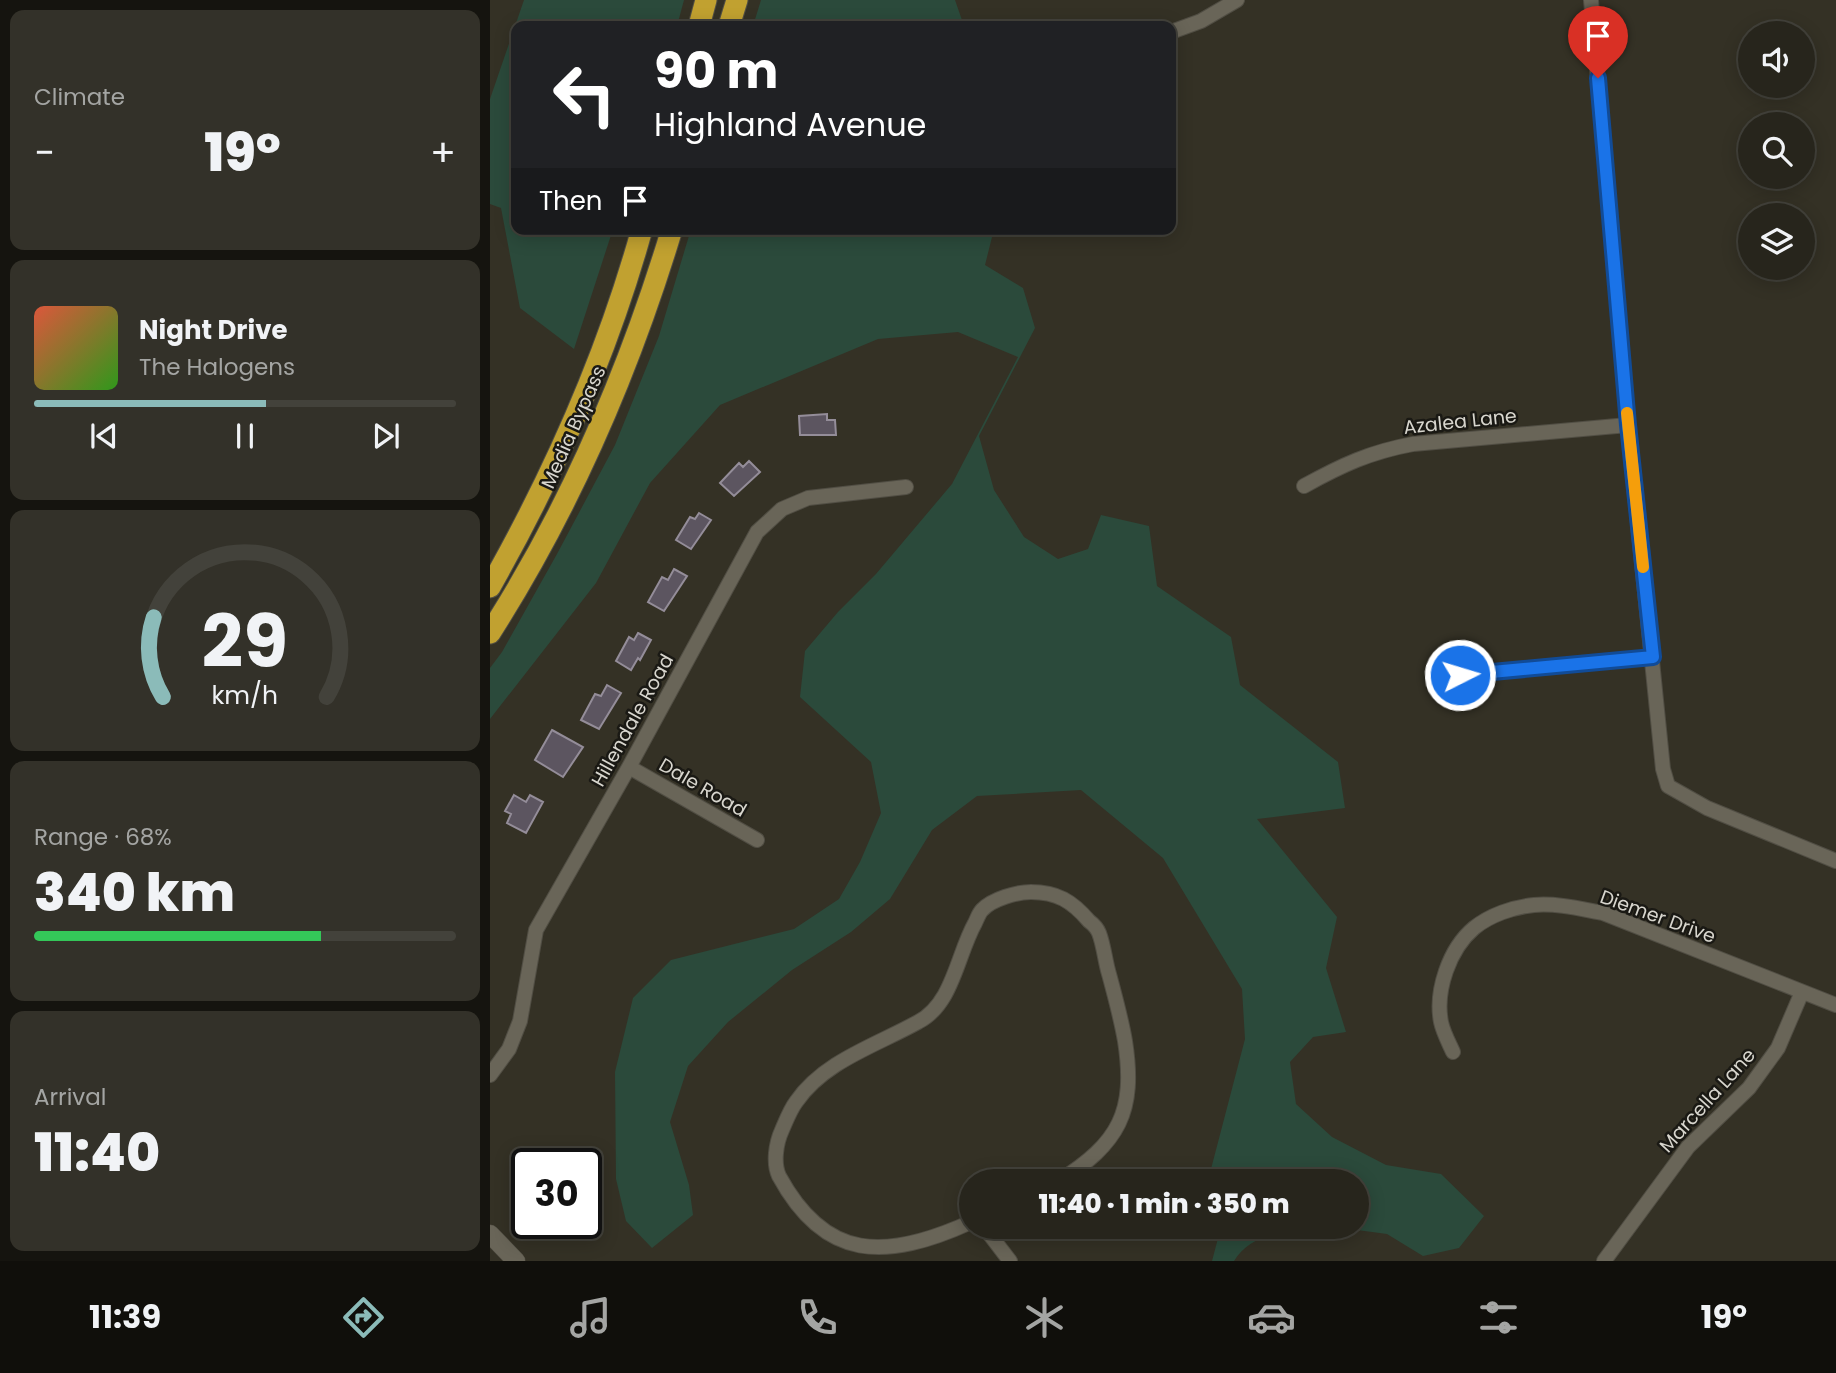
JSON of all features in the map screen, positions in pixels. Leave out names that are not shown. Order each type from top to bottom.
[{"type":"highway","points":[[700,21],[706,0]]},
{"type":"highway","points":[[731,21],[737,0]]},
{"type":"highway","name":"Media Bypass","points":[[490,587],[535,504],[581,404],[619,303],[640,235]]},
{"type":"highway","name":"Media Bypass","points":[[490,633],[558,516],[606,415],[646,312],[670,235]]},
{"type":"street","points":[[1176,30],[1201,21],[1237,0]]},
{"type":"street","points":[[1591,0],[1628,425],[1663,769],[1668,786],[1707,808],[1836,861]]},
{"type":"street","name":"Azalea Lane","points":[[1304,486],[1378,451],[1413,444],[1628,425]]},
{"type":"street","name":"Hillendale Road","points":[[490,1075],[509,1049],[520,1021],[536,930],[629,767],[757,532],[782,509],[808,498],[906,487]]},
{"type":"street","points":[[1460,675],[1653,657]]},
{"type":"street","name":"Dale Road","points":[[629,767],[757,840]]},
{"type":"street","points":[[959,1229],[915,1250],[878,1256],[845,1252],[817,1235],[792,1204],[775,1169],[778,1139],[796,1102],[823,1073],[923,1020],[937,1006],[955,974],[967,938],[983,909],[1016,892],[1047,892],[1076,905],[1098,931],[1121,1018],[1127,1058],[1128,1095],[1115,1133],[1088,1163],[1078,1169]]},
{"type":"street","name":"Diemer Drive","points":[[1453,1052],[1441,1024],[1439,1003],[1444,978],[1455,951],[1473,929],[1498,913],[1533,905],[1569,906],[1604,914],[1836,1005]]},
{"type":"street","name":"Marcella Lane","points":[[1604,1261],[1688,1147],[1756,1078],[1778,1048],[1802,992]]},
{"type":"street","points":[[490,1234],[516,1261]]},
{"type":"street","points":[[993,1239],[1010,1261]]},
{"type":"green space","points":[[524,0],[684,0],[678,21],[517,21]]},
{"type":"green space","points":[[761,0],[955,0],[962,21],[755,21]]},
{"type":"green space","points":[[511,38],[511,235],[611,235],[574,349],[520,308],[501,208],[490,204],[490,99]]},
{"type":"green space","points":[[689,235],[992,235],[985,265],[1023,288],[1035,328],[979,436],[994,490],[1024,537],[1058,559],[1088,549],[1101,515],[1149,526],[1157,586],[1231,637],[1240,685],[1338,762],[1345,808],[1257,819],[1337,917],[1326,968],[1346,1032],[1313,1037],[1290,1062],[1296,1104],[1332,1137],[1386,1165],[1441,1174],[1484,1216],[1459,1248],[1423,1256],[1387,1234],[1369,1232],[1369,1169],[1211,1169],[1245,1039],[1242,989],[1163,858],[1081,790],[977,796],[932,830],[890,899],[851,932],[792,970],[728,1022],[688,1066],[670,1122],[689,1185],[693,1215],[652,1248],[626,1221],[616,1179],[615,1072],[633,998],[671,960],[794,929],[839,899],[860,862],[881,813],[871,762],[800,697],[805,651],[838,612],[876,574],[952,484],[1018,357],[958,332],[878,339],[720,405],[650,483],[596,583],[490,719],[490,668],[502,652],[557,554],[615,445],[659,336]]},
{"type":"green space","points":[[1218,1239],[1260,1239],[1240,1253],[1234,1261],[1212,1261]]},
{"type":"building","points":[[827,414],[827,420],[835,420],[836,435],[800,435],[799,416]]},
{"type":"building","points":[[749,461],[760,472],[734,496],[720,483],[739,463],[743,467]]},
{"type":"building","points":[[699,513],[711,520],[691,549],[676,540],[690,517],[695,519]]},
{"type":"building","points":[[674,569],[687,576],[664,611],[648,602],[662,577],[668,580]]},
{"type":"building","points":[[638,633],[651,640],[631,670],[616,661],[629,637],[634,640]]},
{"type":"building","points":[[607,685],[621,693],[599,729],[581,720],[595,694],[601,696]]},
{"type":"building","points":[[552,730],[583,747],[563,777],[535,760]]},
{"type":"building","points":[[514,795],[526,802],[530,795],[543,802],[526,833],[507,823],[511,814],[505,811]]},
{"type":"slow traffic","points":[[1627,413],[1643,567]]},
{"type":"route","points":[[1460,675],[1653,657],[1628,425],[1598,78]]}]
